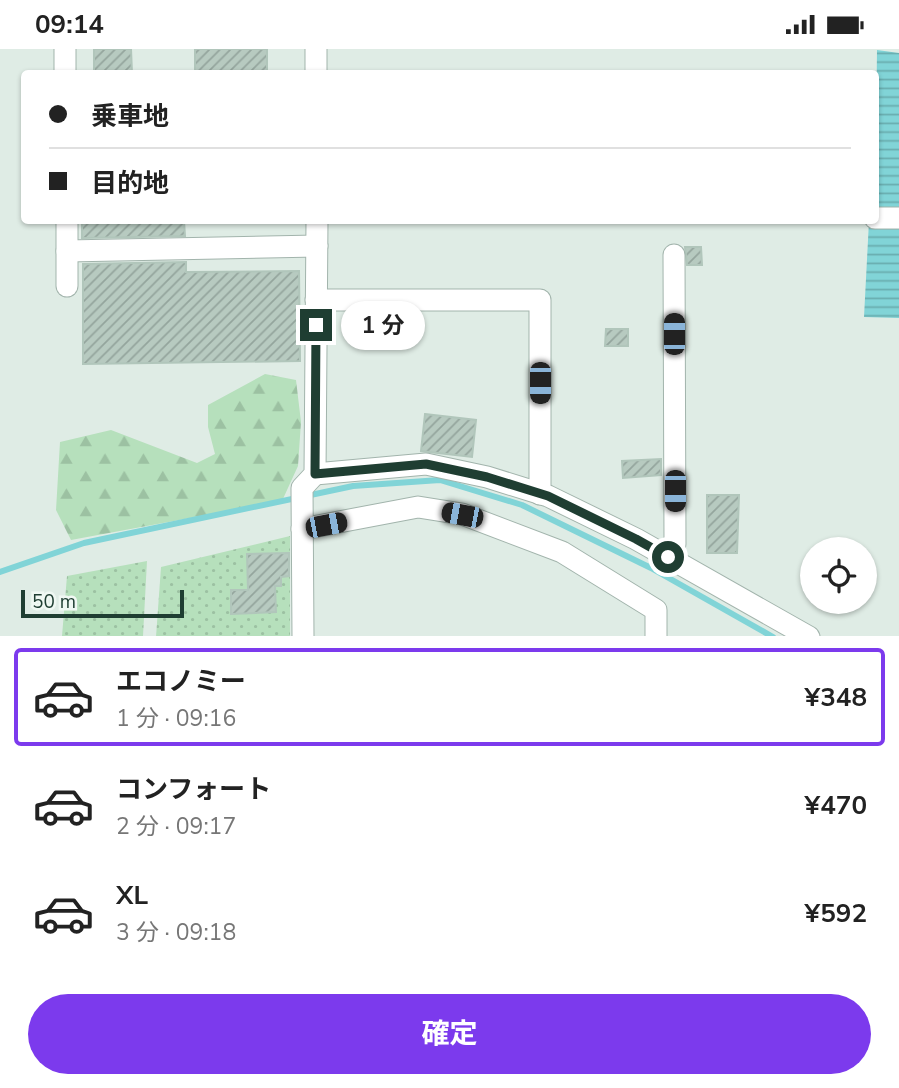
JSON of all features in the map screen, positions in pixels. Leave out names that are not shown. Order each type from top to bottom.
[{"type":"street","points":[[65,49],[65,70]]},
{"type":"street","points":[[316,49],[316,70]]},
{"type":"street","points":[[879,218],[899,218]]},
{"type":"street","points":[[67,224],[67,286]]},
{"type":"street","points":[[315,474],[317,224]]},
{"type":"street","points":[[67,251],[317,246]]},
{"type":"street","points":[[668,557],[675,544],[674,255]]},
{"type":"street","points":[[316,300],[540,300],[540,494]]},
{"type":"street","points":[[303,636],[302,488],[315,474],[426,464],[487,477],[540,494],[636,539],[809,636]]},
{"type":"street","points":[[302,529],[418,507],[462,515],[562,552],[656,610],[656,636]]},
{"type":"green space","points":[[265,374],[296,380],[301,422],[298,466],[282,501],[71,540],[56,510],[60,442],[111,430],[197,463],[215,454],[208,427],[208,405]]},
{"type":"green space","points":[[290,536],[290,636],[156,636],[161,567]]},
{"type":"green space","points":[[147,561],[143,636],[62,636],[67,576]]},
{"type":"water","points":[[877,50],[899,53],[899,318],[864,317],[869,224],[879,224],[879,70],[877,70]]},
{"type":"building","points":[[94,49],[131,49],[132,70],[94,70]]},
{"type":"building","points":[[195,49],[267,49],[267,70],[195,70]]},
{"type":"building","points":[[82,224],[184,224],[185,236],[82,238]]},
{"type":"building","points":[[685,247],[701,247],[702,265],[687,265]]},
{"type":"building","points":[[186,262],[186,272],[299,271],[300,361],[83,364],[83,264]]},
{"type":"building","points":[[606,329],[628,329],[628,346],[605,346]]},
{"type":"building","points":[[425,414],[476,420],[472,457],[421,451]]},
{"type":"building","points":[[661,459],[661,475],[623,478],[622,461]]},
{"type":"building","points":[[707,495],[739,495],[737,553],[707,553]]},
{"type":"building","points":[[289,553],[289,576],[281,577],[281,586],[275,586],[276,612],[231,614],[231,590],[248,590],[247,554]]},
{"type":"waterway","points":[[0,572],[84,543],[353,486],[440,480],[522,505],[651,568],[771,636]]},
{"type":"route","points":[[316,325],[315,474],[426,464],[487,477],[548,496],[668,557]]}]
